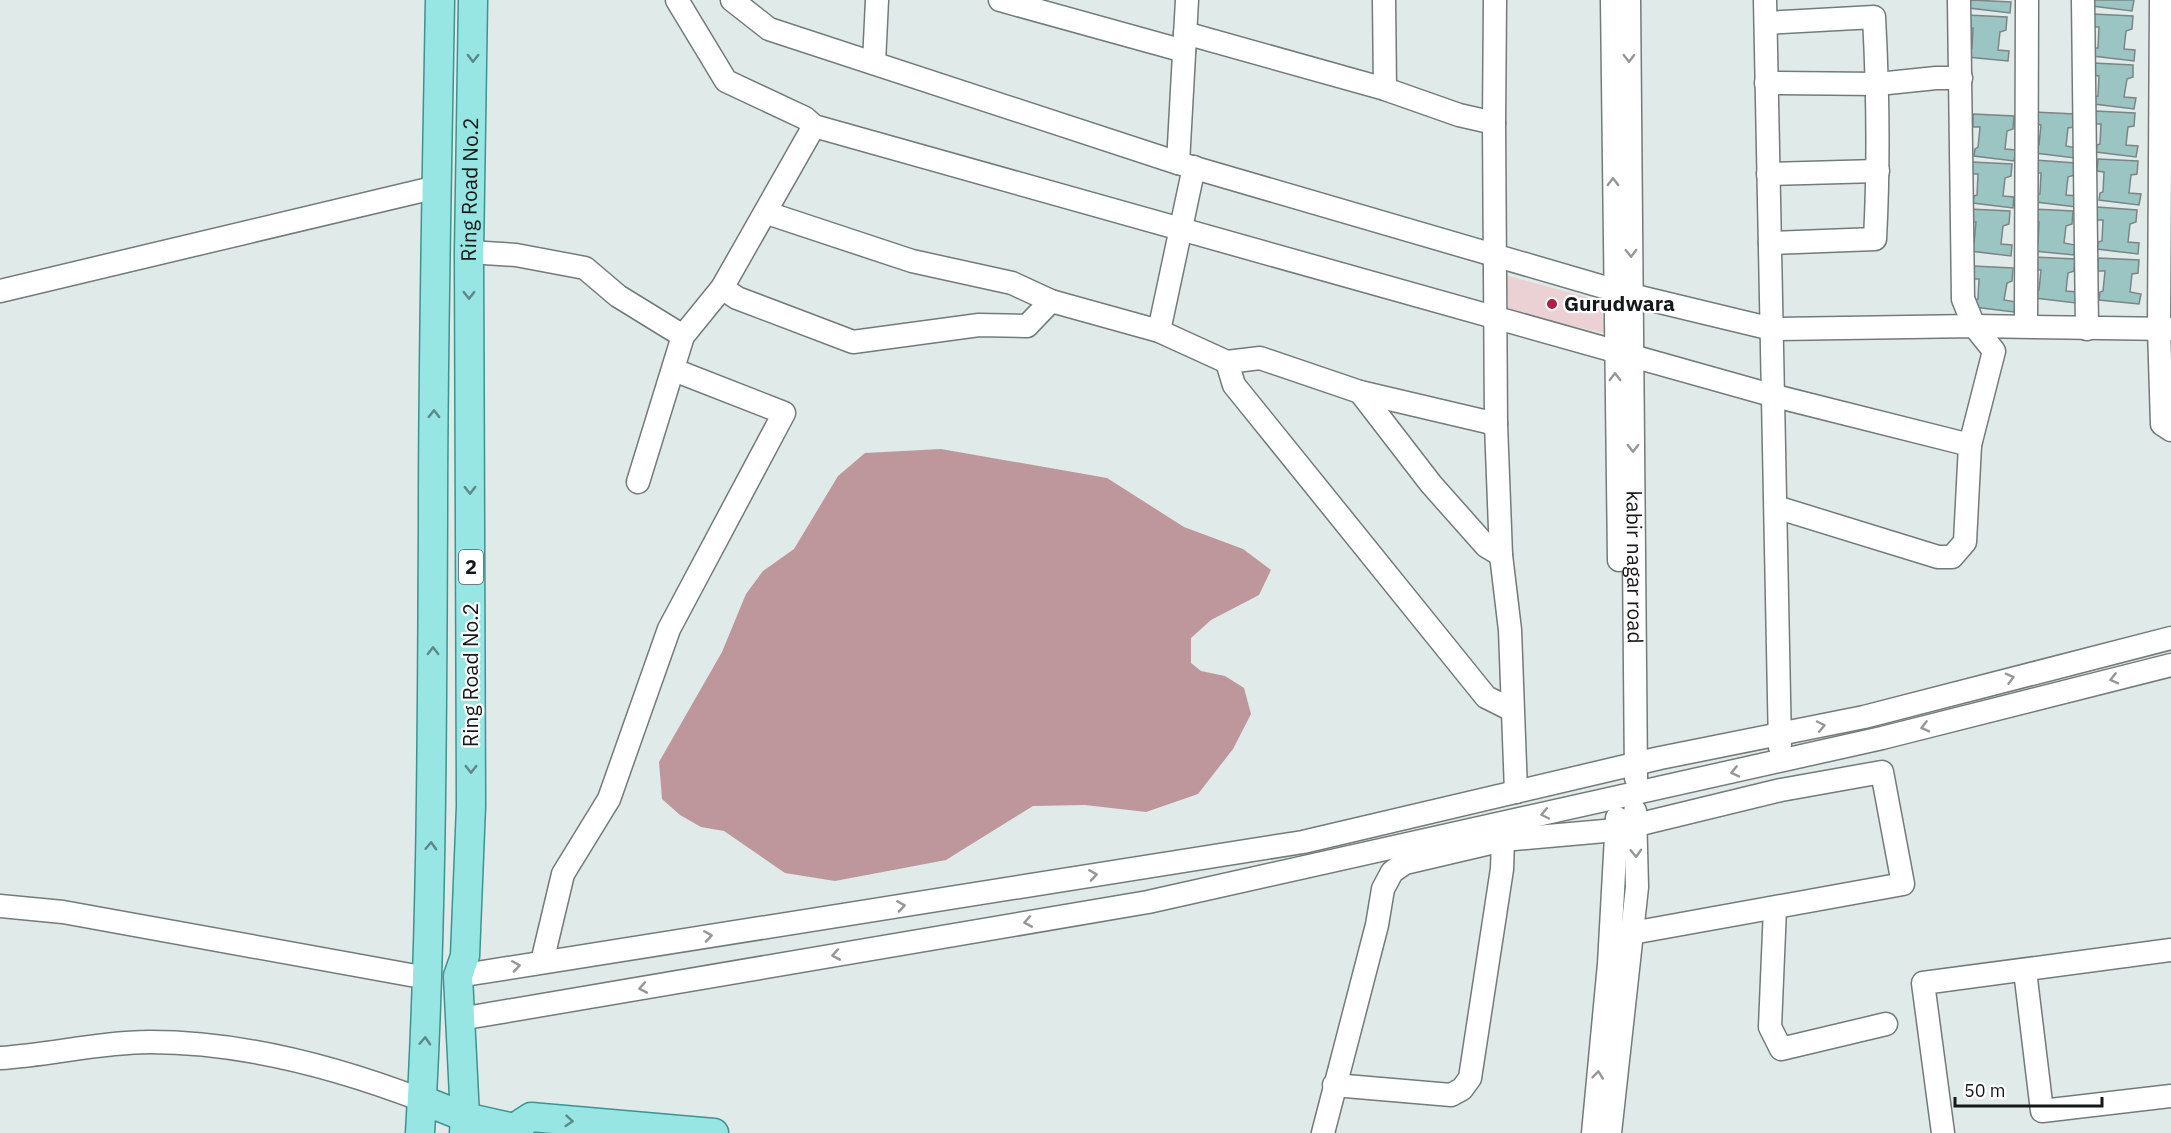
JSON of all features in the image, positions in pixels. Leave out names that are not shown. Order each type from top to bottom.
[{"type":"main road","name":"Ring Road No.2","points":[[420,1133],[428,978],[433,778],[440,0]]},
{"type":"main road","name":"Ring Road No.2","points":[[464,1125],[458,976],[465,956],[471,806],[469,252],[473,0]]},
{"type":"main road","points":[[422,1100],[464,1125],[516,1130],[531,1117],[714,1133]]},
{"type":"street","points":[[677,0],[726,81],[806,118],[814,126],[1772,395],[1970,445]]},
{"type":"street","points":[[732,0],[769,29],[1186,165],[1623,292],[1772,329],[1974,326],[2165,329]]},
{"type":"street","points":[[874,63],[877,0]]},
{"type":"street","points":[[1000,0],[1385,89],[1459,115],[1494,123]]},
{"type":"street","points":[[1159,331],[1182,229],[1186,165],[1187,0]]},
{"type":"street","points":[[1384,0],[1385,89]]},
{"type":"street","points":[[1495,0],[1496,424],[1501,555],[1510,630],[1516,792]]},
{"type":"street","points":[[1612,0],[1623,292]]},
{"type":"street","name":"kabir nagar road","points":[[1610,1133],[1637,887],[1626,828],[1628,766],[1623,292],[1629,0]]},
{"type":"street","points":[[1765,0],[1781,790]]},
{"type":"street","points":[[1776,507],[1938,557],[1952,557],[1965,542],[1970,445],[1994,351],[1974,326],[1963,299],[1959,0]]},
{"type":"street","points":[[2026,326],[2027,0]]},
{"type":"street","points":[[2083,0],[2087,329]]},
{"type":"street","points":[[2161,0],[2166,58],[2165,329],[2162,424],[2171,430]]},
{"type":"street","points":[[1766,23],[1874,17],[1878,84],[1875,239],[1770,243]]},
{"type":"street","points":[[1766,83],[1878,84],[1936,78],[1961,78]]},
{"type":"street","points":[[638,482],[683,336],[722,288],[767,213],[814,126]]},
{"type":"street","points":[[1768,174],[1878,171]]},
{"type":"street","points":[[0,291],[437,187]]},
{"type":"street","points":[[767,213],[912,261],[1012,283],[1051,301],[1159,331],[1227,362],[1260,358],[1360,392],[1496,424]]},
{"type":"street","points":[[469,252],[516,255],[585,268],[618,296],[683,336]]},
{"type":"street","points":[[722,288],[737,298],[853,342],[979,326],[1027,326],[1051,301]]},
{"type":"street","points":[[1227,362],[1234,386],[1486,698],[1512,710]]},
{"type":"street","points":[[542,962],[562,874],[609,799],[669,629],[784,413],[674,370]]},
{"type":"street","points":[[1360,392],[1431,484],[1486,546],[1501,555]]},
{"type":"street","points":[[458,976],[1303,842],[1628,766],[1864,717],[2171,638]]},
{"type":"street","points":[[460,1019],[1148,902],[1780,762],[2171,665]]},
{"type":"street","points":[[1323,1133],[1377,925],[1383,889],[1392,872],[1405,863],[1503,840],[1626,828],[1781,790],[1882,772],[1903,884],[1632,933]]},
{"type":"street","points":[[1593,1133],[1609,964],[1626,828]]},
{"type":"street","points":[[1334,1085],[1451,1095],[1470,1078],[1502,869],[1503,840]]},
{"type":"street","points":[[0,906],[63,912],[428,978]]},
{"type":"street","points":[[1776,908],[1770,1028],[1781,1049],[1886,1024]]},
{"type":"street","points":[[1943,1133],[1923,983],[2171,950]]},
{"type":"street","points":[[2026,979],[2042,1112],[2171,1096]]},
{"type":"street","points":[[0,1058],[149,1042],[244,1050],[306,1063],[422,1100]]},
{"type":"shaded area","points":[[1505,275],[1601,301],[1604,333],[1503,311]]},
{"type":"shaded area","points":[[941,449],[1107,478],[1184,527],[1243,549],[1271,570],[1259,595],[1211,620],[1191,638],[1191,663],[1201,671],[1225,676],[1244,688],[1251,714],[1233,749],[1198,794],[1146,812],[1085,805],[1033,806],[946,860],[835,881],[785,873],[724,831],[701,827],[680,815],[662,799],[659,762],[722,652],[746,594],[763,571],[794,549],[838,476],[865,453]]},
{"type":"building","points":[[2092,0],[2134,0],[2132,11],[2092,6]]},
{"type":"building","points":[[1970,1],[2011,2],[2010,13],[1969,8]]},
{"type":"building","points":[[2093,14],[2133,16],[2132,29],[2126,31],[2124,49],[2135,50],[2134,61],[2093,56],[2094,48],[2098,48],[2099,27],[2092,27]]},
{"type":"building","points":[[1967,15],[2007,17],[2006,30],[2000,32],[1998,50],[2009,51],[2008,61],[1967,57],[1972,48],[1973,28],[1966,28]]},
{"type":"building","points":[[2093,63],[2133,65],[2133,77],[2127,79],[2124,97],[2136,98],[2134,109],[2094,104],[2095,97],[2098,96],[2099,76],[2092,75]]},
{"type":"building","points":[[2095,111],[2135,113],[2134,126],[2128,127],[2126,145],[2138,146],[2136,157],[2096,152],[2097,145],[2100,144],[2101,124],[2094,124]]},
{"type":"building","points":[[2034,112],[2075,114],[2074,127],[2068,128],[2066,146],[2077,148],[2075,158],[2035,153],[2036,146],[2039,145],[2041,125],[2033,124]]},
{"type":"building","points":[[1973,114],[2014,116],[2013,129],[2007,131],[2005,149],[2016,150],[2014,161],[1974,156],[1975,149],[1978,147],[1980,127],[1973,127]]},
{"type":"building","points":[[2098,159],[2138,161],[2137,174],[2131,175],[2129,193],[2141,194],[2139,205],[2099,200],[2100,193],[2103,192],[2104,172],[2097,171]]},
{"type":"building","points":[[2035,160],[2075,163],[2074,175],[2068,177],[2066,195],[2077,196],[2076,207],[2036,202],[2037,195],[2040,194],[2041,173],[2034,173]]},
{"type":"building","points":[[1972,162],[2012,164],[2011,176],[2005,178],[2003,196],[2014,197],[2013,208],[1973,203],[1974,196],[1977,195],[1978,174],[1971,174]]},
{"type":"building","points":[[2097,207],[2137,210],[2136,222],[2130,224],[2128,242],[2139,243],[2138,254],[2097,249],[2098,242],[2102,241],[2103,220],[2096,220]]},
{"type":"building","points":[[1969,209],[2010,211],[2009,224],[2003,226],[2001,244],[2012,245],[2011,256],[1970,251],[1971,244],[1974,243],[1976,222],[1969,222]]},
{"type":"building","points":[[2033,209],[2073,211],[2072,224],[2066,226],[2064,243],[2075,245],[2074,255],[2034,251],[2034,243],[2038,243],[2039,222],[2032,222]]},
{"type":"building","points":[[2034,257],[2075,259],[2074,271],[2068,273],[2066,291],[2077,292],[2076,303],[2035,298],[2036,291],[2039,290],[2041,270],[2034,269]]},
{"type":"building","points":[[2098,258],[2139,260],[2138,273],[2132,274],[2130,292],[2141,294],[2139,304],[2099,300],[2100,292],[2103,291],[2105,271],[2098,271]]},
{"type":"building","points":[[1973,266],[2013,268],[2012,281],[2007,283],[2004,300],[2016,302],[2014,312],[1974,307],[1975,300],[1978,299],[1979,279],[1972,279]]},
{"type":"place","name":"Gurudwara","points":[[1552,304]]}]
